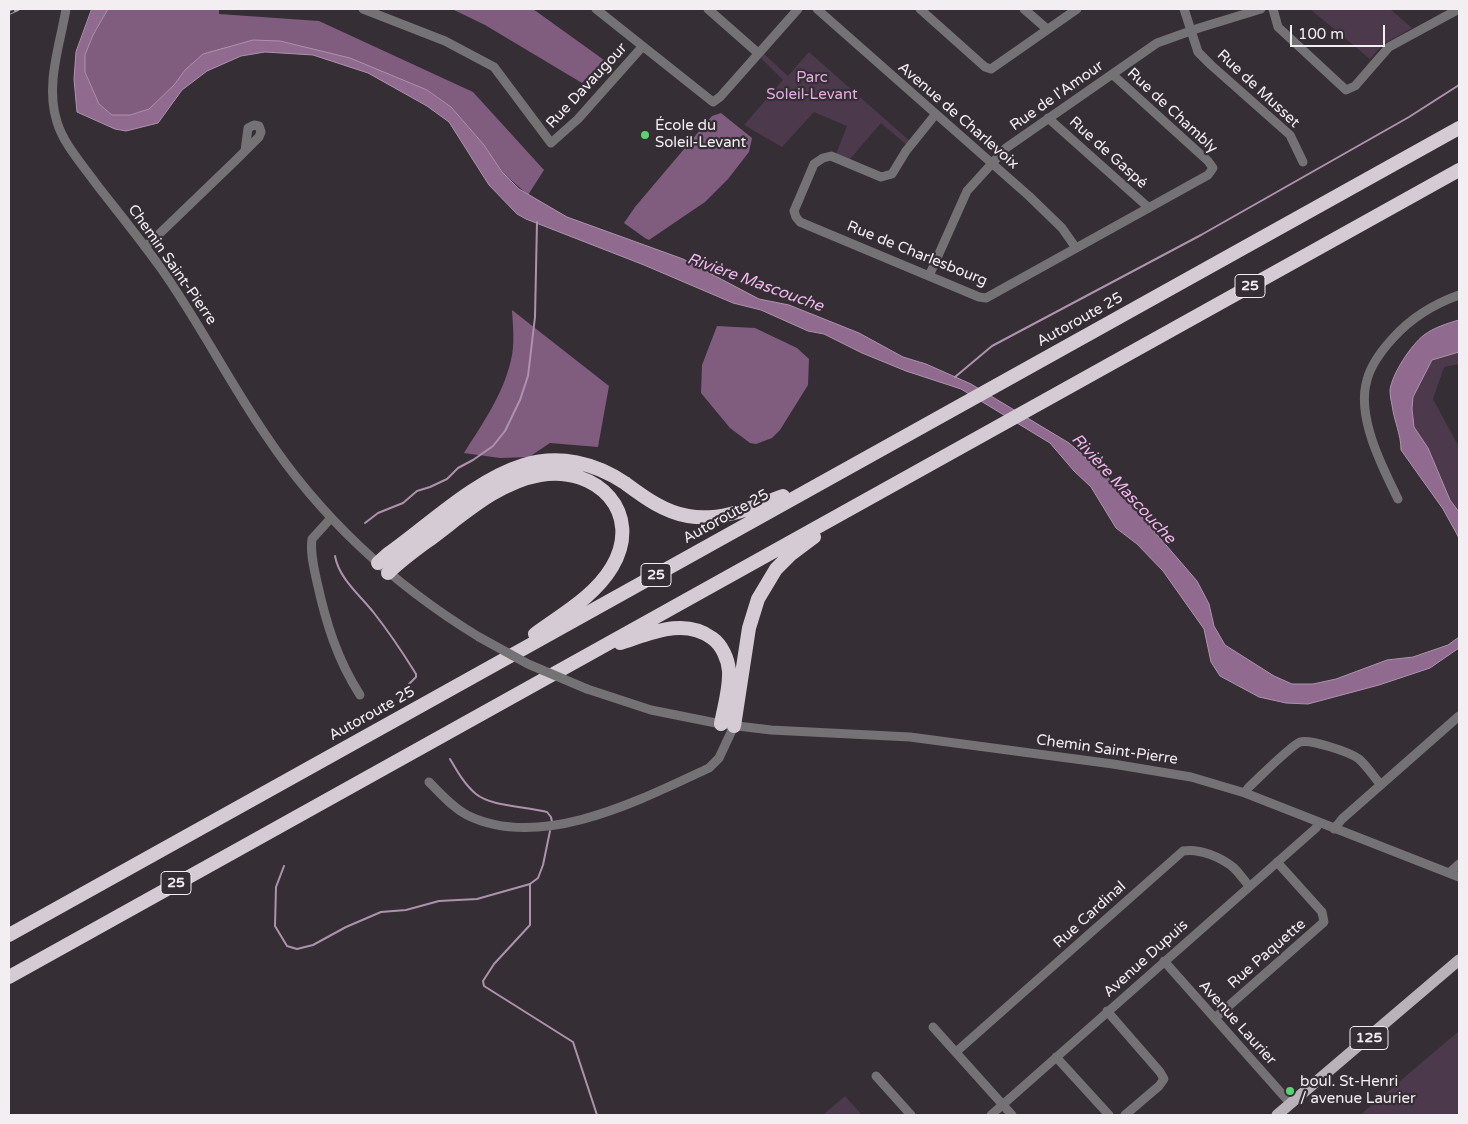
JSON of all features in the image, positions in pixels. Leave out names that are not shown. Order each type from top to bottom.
[{"type":"highway","name":"Autoroute 25","points":[[9,935],[1459,128]]},
{"type":"highway","name":"25","points":[[9,977],[1459,170]]},
{"type":"highway","points":[[378,563],[479,487],[509,471],[543,461],[568,461],[596,468],[616,478],[661,507],[697,518],[742,511],[824,481]]},
{"type":"highway","points":[[388,573],[480,502],[519,481],[539,475],[563,474],[587,479],[604,490],[615,506],[622,525],[621,545],[611,568],[596,588],[579,602],[488,669]]},
{"type":"highway","points":[[728,729],[749,628],[762,591],[776,569],[790,555],[859,504]]},
{"type":"highway","points":[[593,652],[665,630],[685,628],[704,633],[719,645],[727,663],[728,729]]},
{"type":"main road","name":"125","points":[[1277,1115],[1459,960]]},
{"type":"street","name":"Chemin Saint-Pierre","points":[[66,9],[52,84],[52,101],[57,124],[71,150],[145,246],[189,310],[270,442],[304,487],[331,518],[388,573],[424,601],[479,637],[528,664],[587,689],[651,710],[728,729],[890,736],[950,742],[1177,774],[1211,782],[1244,793],[1459,877]]},
{"type":"street","name":"Rue Davaugour","points":[[362,9],[445,41],[494,67],[551,143],[578,119],[642,47]]},
{"type":"street","points":[[596,9],[713,102],[720,97],[798,9]]},
{"type":"street","points":[[708,9],[758,53]]},
{"type":"street","name":"Avenue de Charlevoix","points":[[817,9],[1062,228],[1076,248]]},
{"type":"street","points":[[920,9],[985,66],[991,69],[1047,28],[1077,9]]},
{"type":"street","points":[[1024,9],[1047,28]]},
{"type":"street","name":"Rue de Musset","points":[[1184,9],[1198,52],[1290,135],[1303,162]]},
{"type":"street","name":"Rue de l'Amour","points":[[929,276],[967,191],[1006,148],[1157,43],[1261,9]]},
{"type":"street","points":[[1274,9],[1278,27],[1346,90],[1355,86],[1389,47],[1448,12],[1459,10]]},
{"type":"street","name":"Rue de Chambly","points":[[1112,74],[1208,161],[1212,168]]},
{"type":"street","name":"Rue de Charlesbourg","points":[[936,115],[906,150],[892,174],[881,177],[830,156],[818,161],[814,164],[794,211],[796,217],[800,222],[979,297],[986,298],[1149,208],[1208,174],[1212,168]]},
{"type":"street","name":"Rue de Gaspé","points":[[1048,118],[1149,208]]},
{"type":"street","points":[[145,246],[245,151]]},
{"type":"street","points":[[1398,499],[1381,462],[1368,424],[1364,396],[1366,381],[1372,367],[1384,349],[1404,326],[1433,306],[1459,295]]},
{"type":"street","points":[[331,518],[312,539],[314,564],[332,642],[360,695]]},
{"type":"street","points":[[1334,829],[1339,822],[1459,716]]},
{"type":"street","points":[[429,782],[461,811],[486,822],[518,827],[562,824],[600,816],[709,768],[720,758],[728,729]]},
{"type":"street","points":[[1244,793],[1294,746],[1306,741],[1315,742],[1354,756],[1361,761],[1381,785]]},
{"type":"street","name":"Avenue Dupuis","points":[[991,1115],[1316,828],[1319,823]]},
{"type":"street","name":"Rue Cardinal","points":[[956,1052],[1182,851],[1192,849],[1225,862],[1234,868],[1249,886]]},
{"type":"street","name":"Rue Paquette","points":[[1215,1018],[1324,922],[1322,912],[1276,862]]},
{"type":"street","points":[[1449,873],[1459,864]]},
{"type":"street","name":"Avenue Laurier","points":[[1164,961],[1290,1104]]},
{"type":"street","points":[[1107,1011],[1164,1079],[1159,1086],[1125,1115]]},
{"type":"street","points":[[933,1026],[1012,1115]]},
{"type":"street","points":[[1056,1057],[1109,1115]]},
{"type":"street","points":[[876,1076],[911,1115]]},
{"type":"green space","points":[[1310,9],[1390,9],[1412,28],[1382,45],[1370,59]]},
{"type":"green space","name":"Parc Soleil-Levant","points":[[809,52],[912,143],[909,147],[881,123],[850,159],[848,165],[834,159],[847,126],[814,112],[782,147],[744,125],[783,80],[761,58],[764,54],[788,76]]},
{"type":"green space","points":[[1459,352],[1459,364],[1444,367],[1433,399],[1459,447],[1459,512],[1450,500],[1428,448],[1414,427],[1412,409],[1413,396],[1432,360]]},
{"type":"green space","points":[[1459,1031],[1459,1115],[1360,1115]]},
{"type":"green space","points":[[845,1096],[862,1115],[823,1115]]},
{"type":"shaded area","name":"Rivière Mascouche","points":[[92,9],[108,9],[93,35],[85,55],[85,72],[99,104],[112,115],[130,115],[149,109],[174,85],[185,70],[203,54],[253,40],[280,41],[350,58],[427,90],[451,107],[484,145],[502,172],[519,189],[567,217],[683,259],[759,299],[789,305],[859,333],[903,357],[926,364],[971,384],[1069,443],[1104,473],[1197,581],[1209,604],[1214,626],[1225,645],[1274,676],[1292,684],[1313,684],[1336,679],[1387,660],[1413,657],[1448,645],[1459,637],[1459,648],[1430,668],[1379,685],[1308,704],[1286,703],[1259,697],[1220,676],[1211,662],[1204,629],[1163,571],[1137,544],[1116,528],[1091,487],[1074,471],[1050,443],[961,389],[906,371],[862,353],[824,334],[808,331],[761,310],[733,303],[644,265],[526,219],[517,214],[489,185],[449,122],[427,106],[368,73],[313,55],[265,52],[241,56],[207,71],[182,90],[158,123],[126,131],[115,129],[77,112],[74,79],[76,52]]},
{"type":"shaded area","points":[[108,9],[219,9],[219,14],[319,21],[473,92],[544,170],[528,195],[502,172],[484,145],[451,107],[427,90],[280,41],[185,70],[174,85],[149,109],[130,115],[112,115],[99,104],[85,72],[85,55],[93,35]]},
{"type":"shaded area","points":[[452,9],[533,9],[604,60],[582,83],[485,25]]},
{"type":"shaded area","points":[[721,113],[752,138],[749,152],[728,179],[705,202],[649,240],[624,223],[635,207],[712,116]]},
{"type":"shaded area","points":[[512,310],[609,386],[598,447],[550,443],[529,457],[500,458],[464,453],[491,409],[503,385],[513,348]]},
{"type":"shaded area","points":[[1459,320],[1459,352],[1432,360],[1413,397],[1412,409],[1414,427],[1428,448],[1450,500],[1459,512],[1459,538],[1443,509],[1401,450],[1390,390],[1398,368],[1419,340],[1436,328]]},
{"type":"shaded area","points":[[717,326],[755,328],[797,348],[809,359],[808,385],[780,430],[772,438],[756,444],[750,443],[730,428],[701,393],[702,365]]},
{"type":"waterway","points":[[955,377],[992,346],[1201,235],[1409,117],[1459,85]]},
{"type":"waterway","points":[[365,523],[378,513],[403,503],[417,491],[447,479],[458,468],[493,446],[505,431],[520,400],[528,376],[535,317],[537,222]]},
{"type":"waterway","points":[[335,556],[337,564],[346,580],[380,620],[416,674],[416,677],[409,684]]},
{"type":"waterway","points":[[450,759],[462,778],[476,794],[500,804],[547,812],[552,822]]},
{"type":"waterway","points":[[284,866],[276,887],[275,926],[287,946],[297,949],[313,945],[346,927],[381,912],[406,910],[439,901],[477,899],[530,884],[538,878],[543,865],[550,831]]},
{"type":"waterway","points":[[530,884],[530,925],[494,964],[483,981],[484,986],[573,1042],[597,1115]]},
{"type":"railway","points":[[9,13],[18,9]]},
{"type":"place","name":"École du Soleil-Levant","points":[[645,135]]},
{"type":"place","name":"boul. St-Henri / avenue Laurier","points":[[1290,1091]]}]
